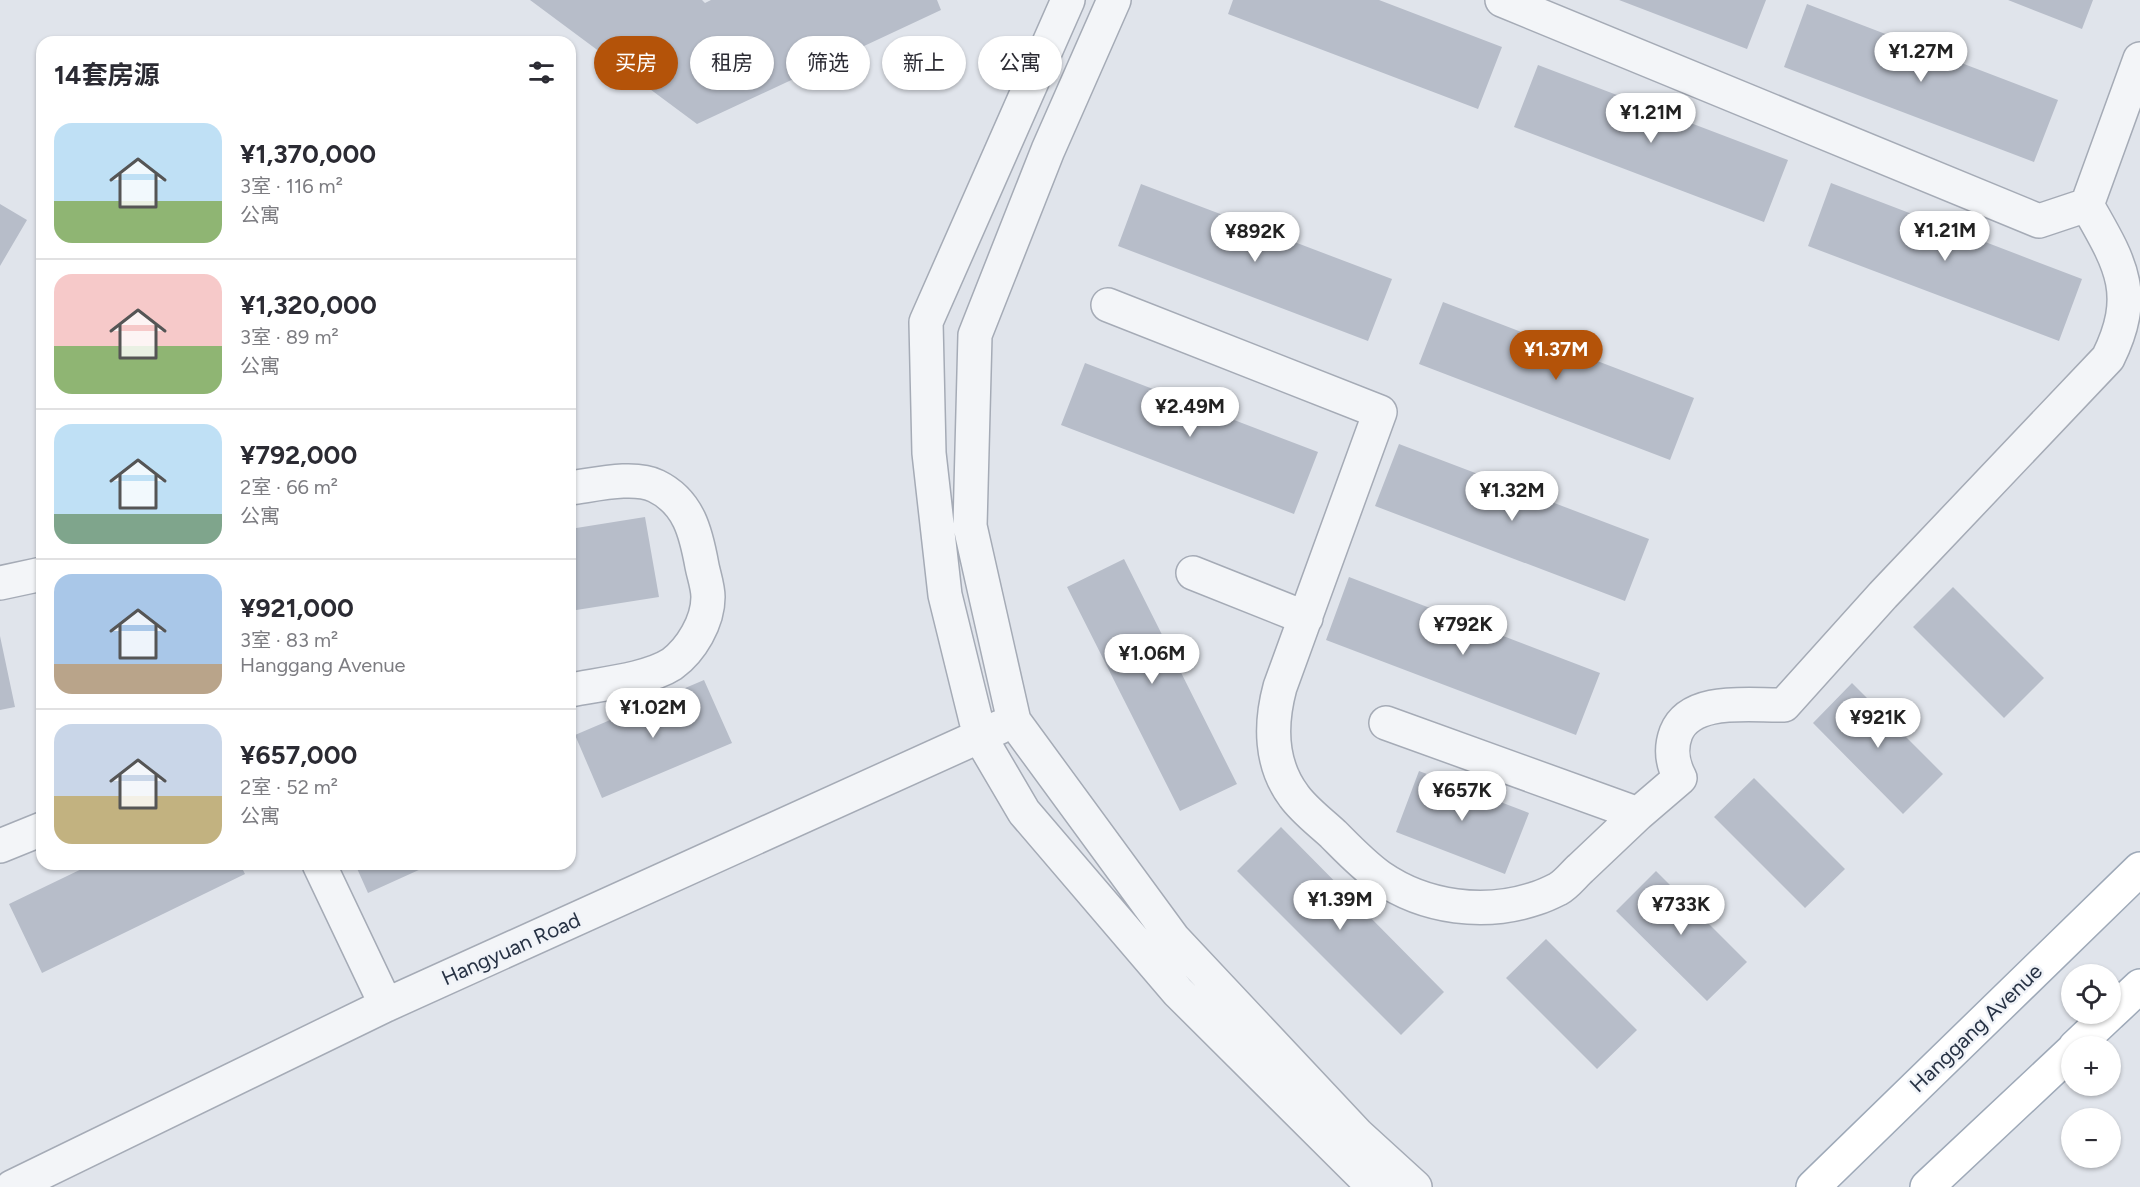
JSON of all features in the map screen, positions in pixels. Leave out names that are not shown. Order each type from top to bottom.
[{"type":"main road","name":"Hanggang Avenue","points":[[1813,1187],[2140,869]]},
{"type":"main road","points":[[2121,1004],[2140,986]]},
{"type":"main road","points":[[2087,1036],[2099,1024]]},
{"type":"main road","points":[[1927,1187],[2061,1061]]},
{"type":"street","points":[[1068,0],[926,322],[929,453],[945,595],[980,737],[1024,812],[1178,992],[1374,1187]]},
{"type":"street","points":[[1114,0],[1048,150],[975,335],[970,526],[1014,721],[1173,938],[1358,1135],[1415,1187]]},
{"type":"street","points":[[1502,0],[2039,221],[2087,205]]},
{"type":"street","points":[[1108,305],[1380,412],[1275,708],[1272,729],[1274,750],[1285,783],[1295,797],[1359,860],[1381,877],[1405,891],[1431,901],[1459,907],[1486,908],[1512,905],[1560,888],[1638,814],[1680,778],[1674,766],[1673,740],[1678,727],[1689,716],[1703,708],[1718,706],[1784,705],[1883,595],[2108,358],[2122,327],[2125,311],[2124,284],[2117,258],[2087,205],[2140,59]]},
{"type":"street","points":[[576,487],[640,480],[670,495],[691,520],[696,534],[708,597],[699,632],[674,662],[656,673],[576,689]]},
{"type":"street","points":[[1193,573],[1306,618]]},
{"type":"street","points":[[0,583],[36,575]]},
{"type":"street","name":"Hangyuan Road","points":[[12,1187],[386,1005],[1014,721]]},
{"type":"street","points":[[1386,723],[1638,814]]},
{"type":"street","points":[[0,846],[36,831]]},
{"type":"street","points":[[322,870],[386,1005]]},
{"type":"building","points":[[530,0],[702,0],[705,3],[711,0],[937,0],[941,10],[870,43],[870,36],[786,36],[786,82],[774,88],[774,36],[690,36],[690,90],[770,90],[697,124],[651,90],[678,90],[678,36],[594,36],[594,48]]},
{"type":"building","points":[[1233,0],[1379,0],[1502,47],[1478,109],[1228,14]]},
{"type":"building","points":[[1619,0],[1766,0],[1747,49]]},
{"type":"building","points":[[2008,0],[2093,0],[2082,29]]},
{"type":"building","points":[[1807,4],[2058,100],[2034,162],[1784,67]]},
{"type":"building","points":[[1538,65],[1788,160],[1764,222],[1514,127]]},
{"type":"building","points":[[1831,183],[2082,279],[2059,341],[1808,246]]},
{"type":"building","points":[[1141,184],[1392,279],[1368,341],[1118,246]]},
{"type":"building","points":[[0,204],[27,220],[0,266]]},
{"type":"building","points":[[1443,302],[1694,398],[1670,460],[1419,364]]},
{"type":"building","points":[[1085,363],[1318,452],[1294,514],[1061,425]]},
{"type":"building","points":[[1399,444],[1649,539],[1625,601],[1375,506]]},
{"type":"building","points":[[645,517],[659,597],[576,610],[576,528]]},
{"type":"building","points":[[1124,559],[1237,784],[1180,811],[1067,587]]},
{"type":"building","points":[[1349,577],[1600,673],[1576,735],[1326,640]]},
{"type":"building","points":[[1953,587],[2044,678],[2004,718],[1913,627]]},
{"type":"building","points":[[0,636],[15,707],[0,710]]},
{"type":"building","points":[[704,680],[732,743],[602,798],[576,735]]},
{"type":"building","points":[[1852,683],[1943,774],[1903,814],[1813,723]]},
{"type":"building","points":[[1419,771],[1529,813],[1505,874],[1396,832]]},
{"type":"building","points":[[1754,778],[1845,869],[1805,908],[1714,817]]},
{"type":"building","points":[[1281,827],[1444,992],[1401,1035],[1237,871]]},
{"type":"building","points":[[80,870],[243,870],[245,874],[42,973],[9,904]]},
{"type":"building","points":[[358,870],[419,870],[368,893]]},
{"type":"building","points":[[1656,871],[1747,962],[1707,1001],[1616,911]]},
{"type":"building","points":[[1546,939],[1637,1030],[1597,1069],[1506,978]]}]
